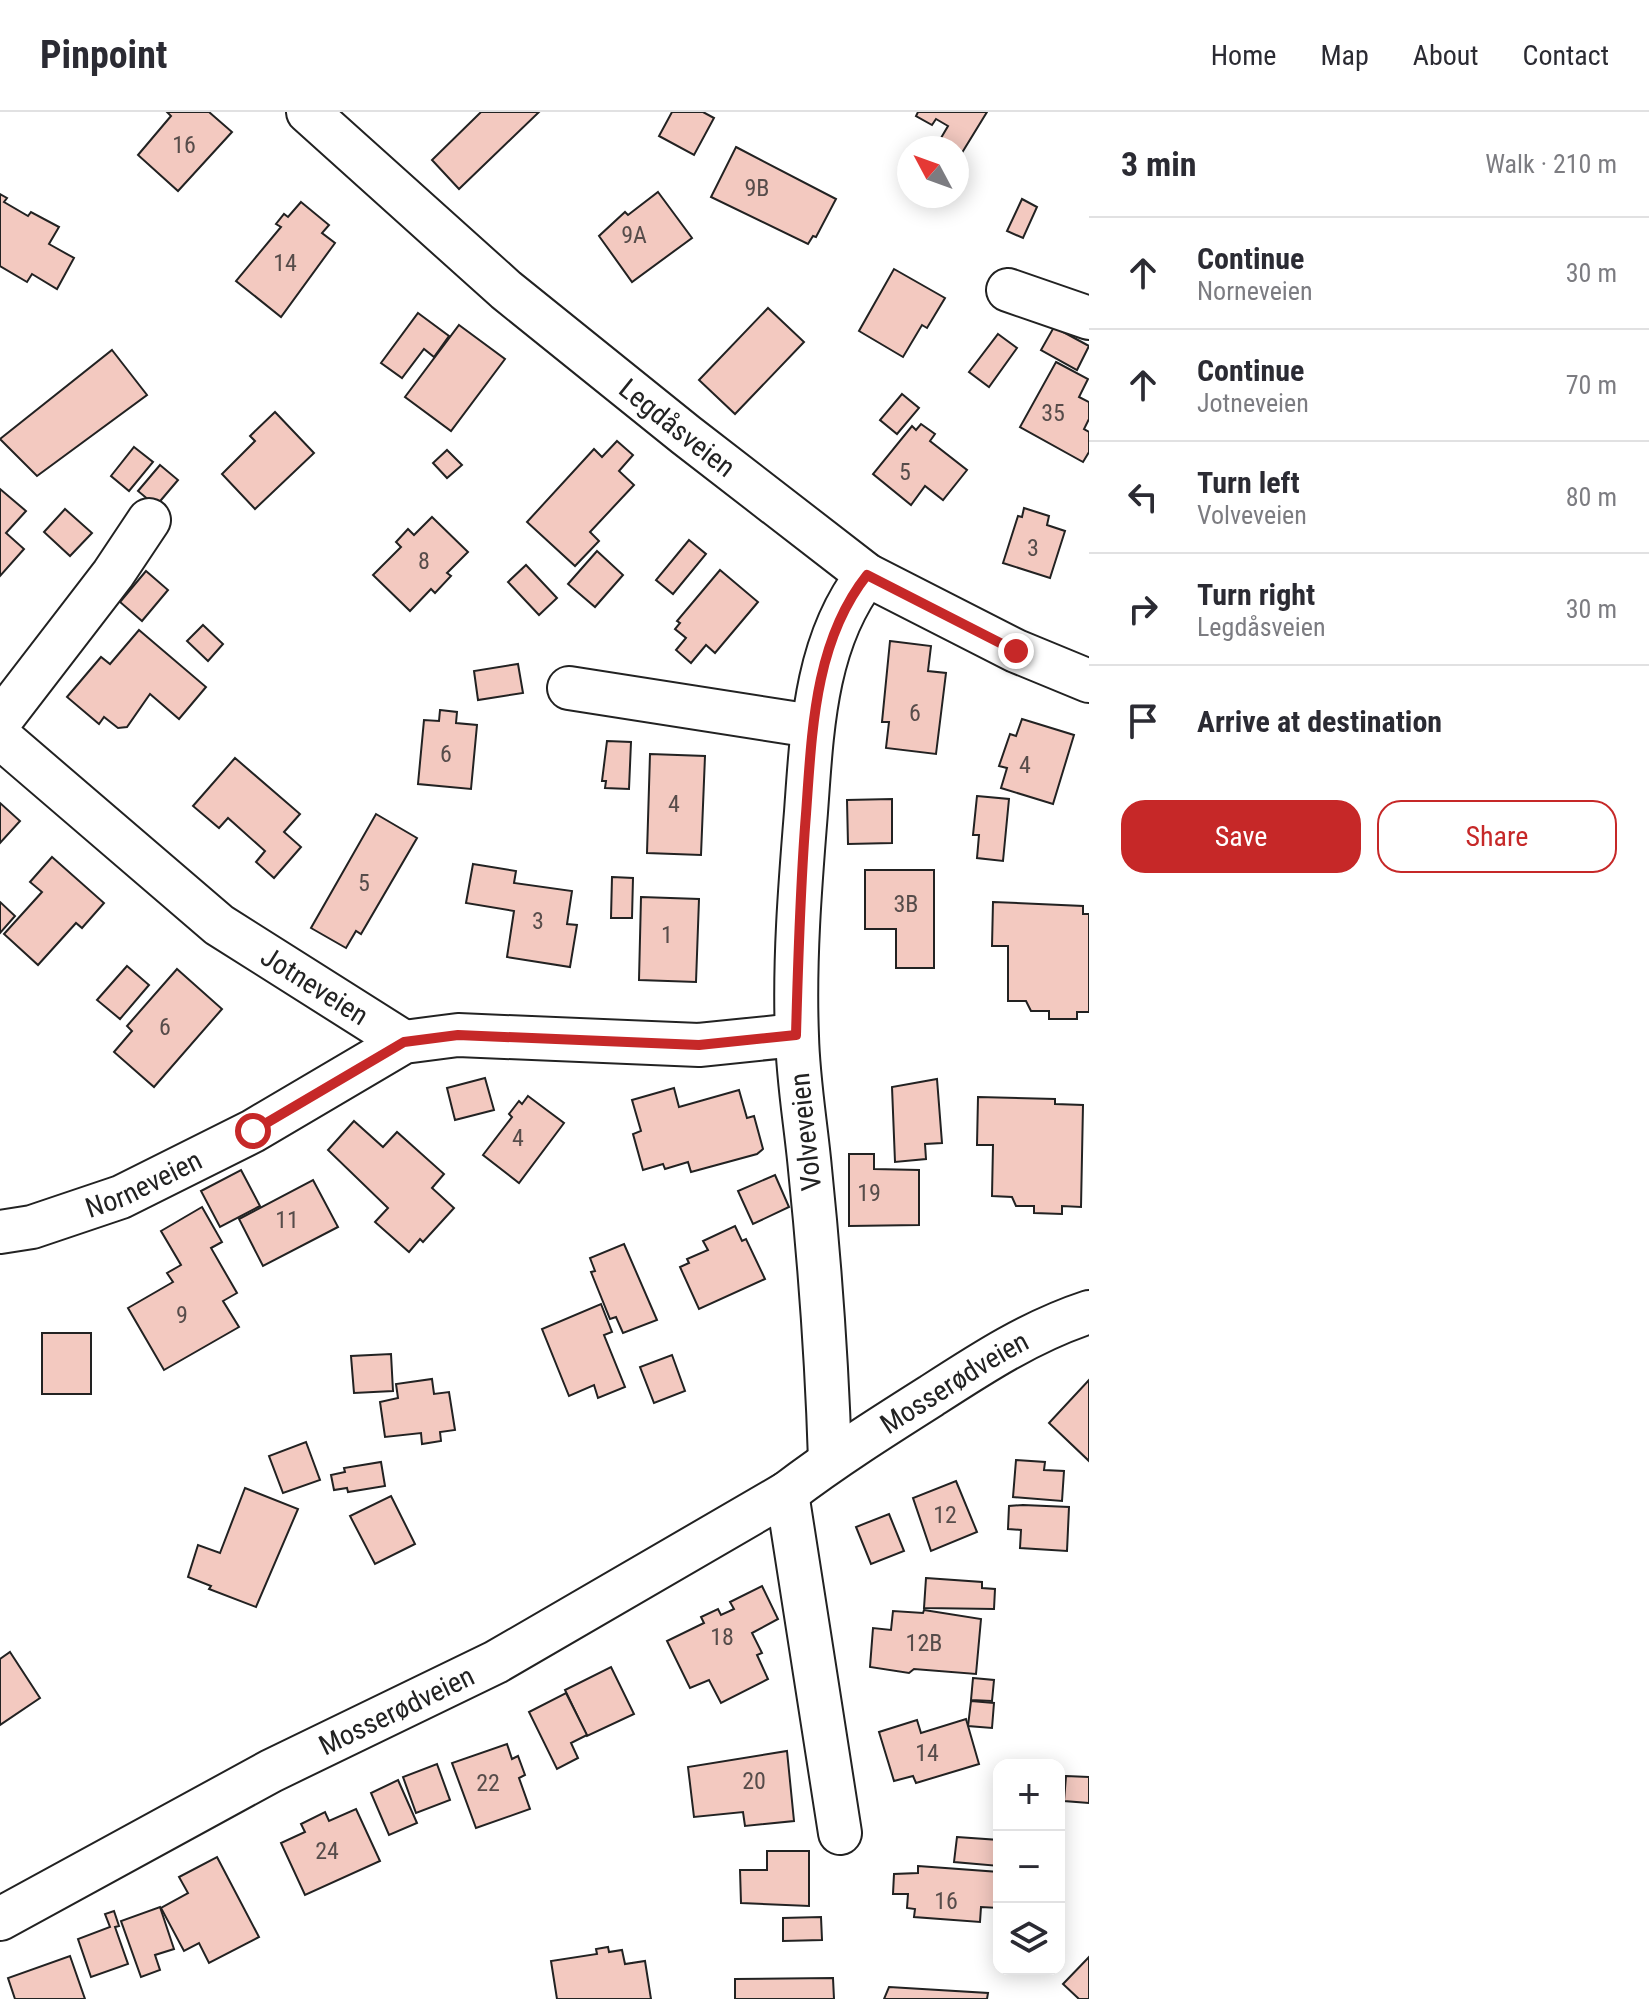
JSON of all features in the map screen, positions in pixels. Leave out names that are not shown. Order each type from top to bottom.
[{"type":"street","name":"Legdåsveien","points":[[308,112],[506,290],[867,575],[1016,651],[1089,681]]},
{"type":"street","points":[[1008,290],[1089,318]]},
{"type":"street","points":[[0,721],[113,574],[149,520]]},
{"type":"street","name":"Volveveien","points":[[830,1460],[811,1172],[796,1035],[801,883],[812,726],[837,625],[867,575]]},
{"type":"street","points":[[569,688],[812,726]]},
{"type":"street","name":"Jotneveien","points":[[0,737],[219,925],[404,1042]]},
{"type":"street","points":[[404,1042],[458,1035],[699,1045],[796,1035]]},
{"type":"street","name":"Norneveien","points":[[0,1232],[32,1227],[121,1197],[253,1131],[404,1042]]},
{"type":"street","name":"Mosserødveien","points":[[0,1919],[271,1771],[496,1662],[787,1493],[830,1460],[1047,1325],[1089,1312]]},
{"type":"street","points":[[787,1493],[840,1833]]},
{"type":"building","points":[[167,112],[209,112],[232,132],[178,191],[138,155],[171,116]]},
{"type":"building","points":[[481,112],[539,112],[459,189],[432,160]]},
{"type":"building","points":[[672,112],[703,112],[714,118],[694,155],[659,136]]},
{"type":"building","points":[[918,112],[987,112],[969,141],[969,136],[942,136],[948,126],[936,119],[932,125],[916,116]]},
{"type":"building","points":[[736,147],[836,199],[816,237],[813,236],[808,244],[711,197]]},
{"type":"building","points":[[658,192],[692,238],[632,282],[599,236],[625,212],[628,215]]},
{"type":"building","points":[[0,194],[7,198],[4,202],[28,216],[31,212],[59,227],[49,244],[74,258],[57,289],[32,274],[27,282],[0,266]]},
{"type":"building","points":[[1022,199],[1037,207],[1023,238],[1007,231]]},
{"type":"building","points":[[301,202],[329,225],[322,233],[335,243],[281,317],[236,281],[281,227],[276,224],[284,214],[288,217]]},
{"type":"building","points":[[894,269],[945,298],[927,328],[922,325],[903,357],[859,331]]},
{"type":"building","points":[[768,308],[804,342],[735,414],[699,380]]},
{"type":"building","points":[[418,313],[449,336],[434,357],[424,349],[402,378],[381,363]]},
{"type":"building","points":[[459,325],[505,359],[451,431],[405,397]]},
{"type":"building","points":[[1054,327],[1089,346],[1077,370],[1041,350]]},
{"type":"building","points":[[998,334],[1017,348],[989,387],[969,372]]},
{"type":"building","points":[[112,350],[147,395],[37,476],[0,439]]},
{"type":"building","points":[[1056,362],[1088,379],[1079,397],[1089,402],[1089,419],[1084,429],[1089,432],[1089,452],[1083,462],[1020,427]]},
{"type":"building","points":[[902,394],[919,408],[897,434],[880,420]]},
{"type":"building","points":[[275,412],[314,453],[255,509],[222,474],[255,441],[250,436]]},
{"type":"building","points":[[921,424],[935,434],[930,441],[967,470],[943,500],[925,486],[911,505],[873,474],[912,426],[916,430]]},
{"type":"building","points":[[617,441],[633,455],[619,471],[634,485],[590,532],[599,541],[575,566],[527,522],[594,449],[602,457]]},
{"type":"building","points":[[134,447],[153,462],[129,491],[111,476]]},
{"type":"building","points":[[447,450],[462,465],[447,478],[433,463]]},
{"type":"building","points":[[160,465],[178,480],[156,506],[138,491]]},
{"type":"building","points":[[0,489],[26,511],[6,533],[24,549],[0,576]]},
{"type":"building","points":[[1024,508],[1049,516],[1047,525],[1065,531],[1050,578],[1003,563],[1018,516],[1022,517]]},
{"type":"building","points":[[65,509],[92,533],[70,556],[44,532]]},
{"type":"building","points":[[432,517],[468,552],[447,573],[451,576],[435,593],[431,589],[410,611],[373,575],[401,547],[396,542],[408,529],[414,535]]},
{"type":"building","points":[[689,540],[706,554],[673,594],[656,580]]},
{"type":"building","points":[[597,551],[623,575],[595,607],[568,584]]},
{"type":"building","points":[[526,565],[557,598],[539,615],[508,582]]},
{"type":"building","points":[[720,570],[758,602],[715,653],[706,645],[691,663],[676,650],[686,638],[675,629],[680,623],[677,621]]},
{"type":"building","points":[[146,571],[168,590],[142,621],[120,602]]},
{"type":"building","points":[[203,625],[223,644],[208,661],[187,641]]},
{"type":"building","points":[[139,630],[206,687],[179,719],[150,694],[127,727],[118,728],[104,717],[99,724],[67,697],[101,657],[110,664]]},
{"type":"building","points":[[890,641],[931,646],[928,671],[946,673],[936,754],[886,748],[889,722],[882,722]]},
{"type":"building","points":[[518,664],[523,693],[478,700],[474,671]]},
{"type":"building","points":[[440,710],[457,712],[456,723],[477,725],[471,789],[418,784],[424,720],[439,721]]},
{"type":"building","points":[[1022,719],[1074,735],[1053,804],[1001,788],[1007,768],[999,766],[1010,734],[1016,736]]},
{"type":"building","points":[[607,741],[631,742],[629,789],[605,788],[606,781],[602,781]]},
{"type":"building","points":[[650,754],[705,756],[701,855],[647,853]]},
{"type":"building","points":[[235,758],[300,814],[284,832],[301,847],[274,878],[256,862],[265,851],[228,818],[219,828],[193,806]]},
{"type":"building","points":[[977,796],[1009,799],[1003,861],[977,858],[979,835],[973,835]]},
{"type":"building","points":[[892,799],[892,843],[848,844],[847,800]]},
{"type":"building","points":[[0,803],[20,821],[0,843]]},
{"type":"building","points":[[376,814],[417,838],[361,934],[356,931],[346,948],[311,928]]},
{"type":"building","points":[[52,857],[104,903],[82,928],[76,923],[38,965],[4,934],[42,892],[30,882]]},
{"type":"building","points":[[473,864],[516,871],[514,883],[572,891],[567,924],[577,925],[570,967],[507,957],[514,911],[466,903]]},
{"type":"building","points":[[865,870],[934,870],[934,968],[896,968],[896,929],[865,929]]},
{"type":"building","points":[[612,877],[633,878],[632,918],[611,918]]},
{"type":"building","points":[[641,897],[699,899],[696,982],[639,980]]},
{"type":"building","points":[[0,902],[15,916],[0,933]]},
{"type":"building","points":[[993,902],[1083,906],[1083,914],[1089,914],[1089,1012],[1077,1012],[1077,1019],[1049,1019],[1049,1011],[1031,1011],[1026,1001],[1008,1001],[1008,946],[992,946]]},
{"type":"building","points":[[127,966],[149,985],[120,1019],[97,1000]]},
{"type":"building","points":[[177,969],[222,1009],[154,1087],[114,1052],[132,1031],[127,1026]]},
{"type":"building","points":[[485,1078],[494,1110],[455,1120],[447,1088]]},
{"type":"building","points":[[937,1079],[942,1143],[925,1144],[926,1159],[895,1162],[892,1087]]},
{"type":"building","points":[[674,1088],[679,1107],[739,1090],[747,1118],[754,1116],[763,1149],[757,1154],[691,1172],[688,1162],[665,1169],[663,1164],[643,1170],[633,1134],[641,1131],[632,1100]]},
{"type":"building","points":[[528,1096],[564,1123],[519,1183],[483,1155],[512,1117],[509,1114],[519,1101],[522,1104]]},
{"type":"building","points":[[978,1097],[1055,1099],[1055,1104],[1083,1105],[1081,1207],[1062,1206],[1062,1214],[1034,1213],[1034,1206],[1016,1206],[1012,1197],[992,1196],[993,1145],[977,1145]]},
{"type":"building","points":[[354,1121],[383,1147],[397,1132],[444,1174],[432,1188],[454,1208],[423,1242],[420,1239],[409,1252],[375,1222],[388,1208],[328,1150]]},
{"type":"building","points":[[849,1154],[874,1154],[874,1169],[919,1170],[919,1225],[849,1226]]},
{"type":"building","points":[[241,1170],[260,1206],[220,1227],[201,1191]]},
{"type":"building","points":[[775,1175],[789,1207],[753,1224],[738,1191]]},
{"type":"building","points":[[313,1180],[338,1227],[263,1266],[239,1219]]},
{"type":"building","points":[[202,1207],[222,1242],[211,1248],[237,1293],[223,1301],[239,1327],[164,1370],[128,1308],[173,1282],[167,1273],[181,1265],[161,1231]]},
{"type":"building","points":[[735,1226],[742,1241],[746,1239],[765,1279],[699,1309],[680,1267],[689,1263],[687,1259],[708,1250],[703,1241]]},
{"type":"building","points":[[624,1244],[657,1320],[623,1333],[616,1317],[610,1319],[591,1272],[595,1271],[590,1258]]},
{"type":"building","points":[[601,1304],[612,1332],[604,1335],[625,1387],[598,1398],[594,1385],[569,1396],[542,1329]]},
{"type":"building","points":[[42,1333],[91,1333],[91,1394],[42,1394]]},
{"type":"building","points":[[391,1354],[393,1391],[354,1393],[351,1356]]},
{"type":"building","points":[[672,1355],[685,1391],[654,1403],[640,1367]]},
{"type":"building","points":[[432,1379],[434,1394],[449,1392],[455,1430],[440,1432],[441,1441],[422,1444],[421,1433],[385,1437],[380,1402],[398,1398],[396,1384]]},
{"type":"building","points":[[1089,1380],[1089,1461],[1049,1423]]},
{"type":"building","points":[[306,1442],[320,1480],[283,1493],[269,1456]]},
{"type":"building","points":[[1016,1460],[1045,1462],[1044,1470],[1064,1471],[1062,1501],[1013,1497]]},
{"type":"building","points":[[381,1462],[385,1486],[348,1492],[347,1488],[334,1490],[331,1475],[345,1472],[344,1468]]},
{"type":"building","points":[[956,1481],[977,1532],[931,1551],[913,1498]]},
{"type":"building","points":[[245,1488],[298,1509],[256,1607],[209,1589],[211,1586],[188,1577],[198,1545],[220,1553]]},
{"type":"building","points":[[391,1496],[415,1544],[375,1564],[350,1516]]},
{"type":"building","points":[[1009,1506],[1069,1507],[1067,1551],[1020,1548],[1021,1530],[1008,1529]]},
{"type":"building","points":[[889,1514],[904,1551],[871,1564],[856,1527]]},
{"type":"building","points":[[926,1578],[982,1582],[982,1588],[995,1589],[994,1609],[924,1608]]},
{"type":"building","points":[[762,1586],[778,1619],[752,1633],[762,1653],[757,1655],[768,1679],[721,1703],[709,1680],[690,1688],[667,1641],[704,1623],[701,1617],[718,1609],[721,1615],[734,1609],[730,1602]]},
{"type":"building","points":[[924,1610],[981,1619],[976,1674],[914,1669],[909,1673],[870,1667],[873,1628],[891,1630],[893,1611],[923,1613]]},
{"type":"building","points":[[10,1652],[40,1698],[0,1725],[0,1659]]},
{"type":"building","points":[[611,1667],[634,1714],[587,1736],[565,1690]]},
{"type":"building","points":[[973,1678],[994,1680],[992,1701],[971,1700]]},
{"type":"building","points":[[566,1693],[587,1735],[571,1743],[578,1758],[557,1769],[529,1712]]},
{"type":"building","points":[[971,1701],[994,1703],[992,1728],[968,1726]]},
{"type":"building","points":[[966,1719],[979,1764],[916,1783],[913,1776],[894,1781],[879,1732],[917,1720],[921,1733]]},
{"type":"building","points":[[507,1744],[512,1759],[518,1756],[525,1775],[519,1778],[530,1809],[476,1828],[452,1763]]},
{"type":"building","points":[[787,1751],[794,1821],[745,1826],[743,1812],[694,1817],[688,1767]]},
{"type":"building","points":[[437,1764],[450,1800],[416,1813],[403,1777]]},
{"type":"building","points":[[1066,1776],[1089,1777],[1089,1803],[1065,1801]]},
{"type":"building","points":[[398,1780],[417,1823],[389,1835],[371,1793]]},
{"type":"building","points":[[356,1809],[380,1861],[305,1895],[281,1843],[305,1832],[301,1824],[325,1812],[329,1821]]},
{"type":"building","points":[[957,1837],[993,1840],[993,1865],[954,1862]]},
{"type":"building","points":[[767,1851],[809,1851],[809,1906],[741,1903],[740,1870],[767,1870]]},
{"type":"building","points":[[217,1857],[259,1937],[209,1963],[199,1943],[184,1951],[161,1908],[188,1893],[179,1877]]},
{"type":"building","points":[[918,1866],[993,1872],[993,1908],[981,1907],[980,1922],[914,1917],[915,1909],[907,1908],[908,1894],[893,1894],[894,1874],[918,1873]]},
{"type":"building","points":[[160,1907],[174,1949],[155,1955],[160,1970],[141,1977],[121,1921]]},
{"type":"building","points":[[114,1911],[119,1926],[115,1927],[128,1964],[91,1977],[78,1939],[110,1927],[105,1914]]},
{"type":"building","points":[[821,1917],[822,1940],[783,1941],[783,1918]]},
{"type":"building","points":[[608,1947],[609,1952],[622,1950],[625,1964],[645,1961],[651,1999],[557,1999],[551,1961],[597,1954],[596,1949]]},
{"type":"building","points":[[70,1956],[85,1999],[15,1999],[8,1978]]},
{"type":"building","points":[[1089,1957],[1089,1999],[1079,1999],[1063,1984]]},
{"type":"building","points":[[833,1978],[834,1999],[735,1999],[735,1979]]},
{"type":"building","points":[[889,1987],[988,1993],[987,1999],[884,1999]]},
{"type":"route","points":[[253,1131],[404,1042],[419,1039],[458,1035],[699,1045],[796,1035],[801,883],[812,726],[823,673],[847,603],[867,575],[1016,651]]}]
